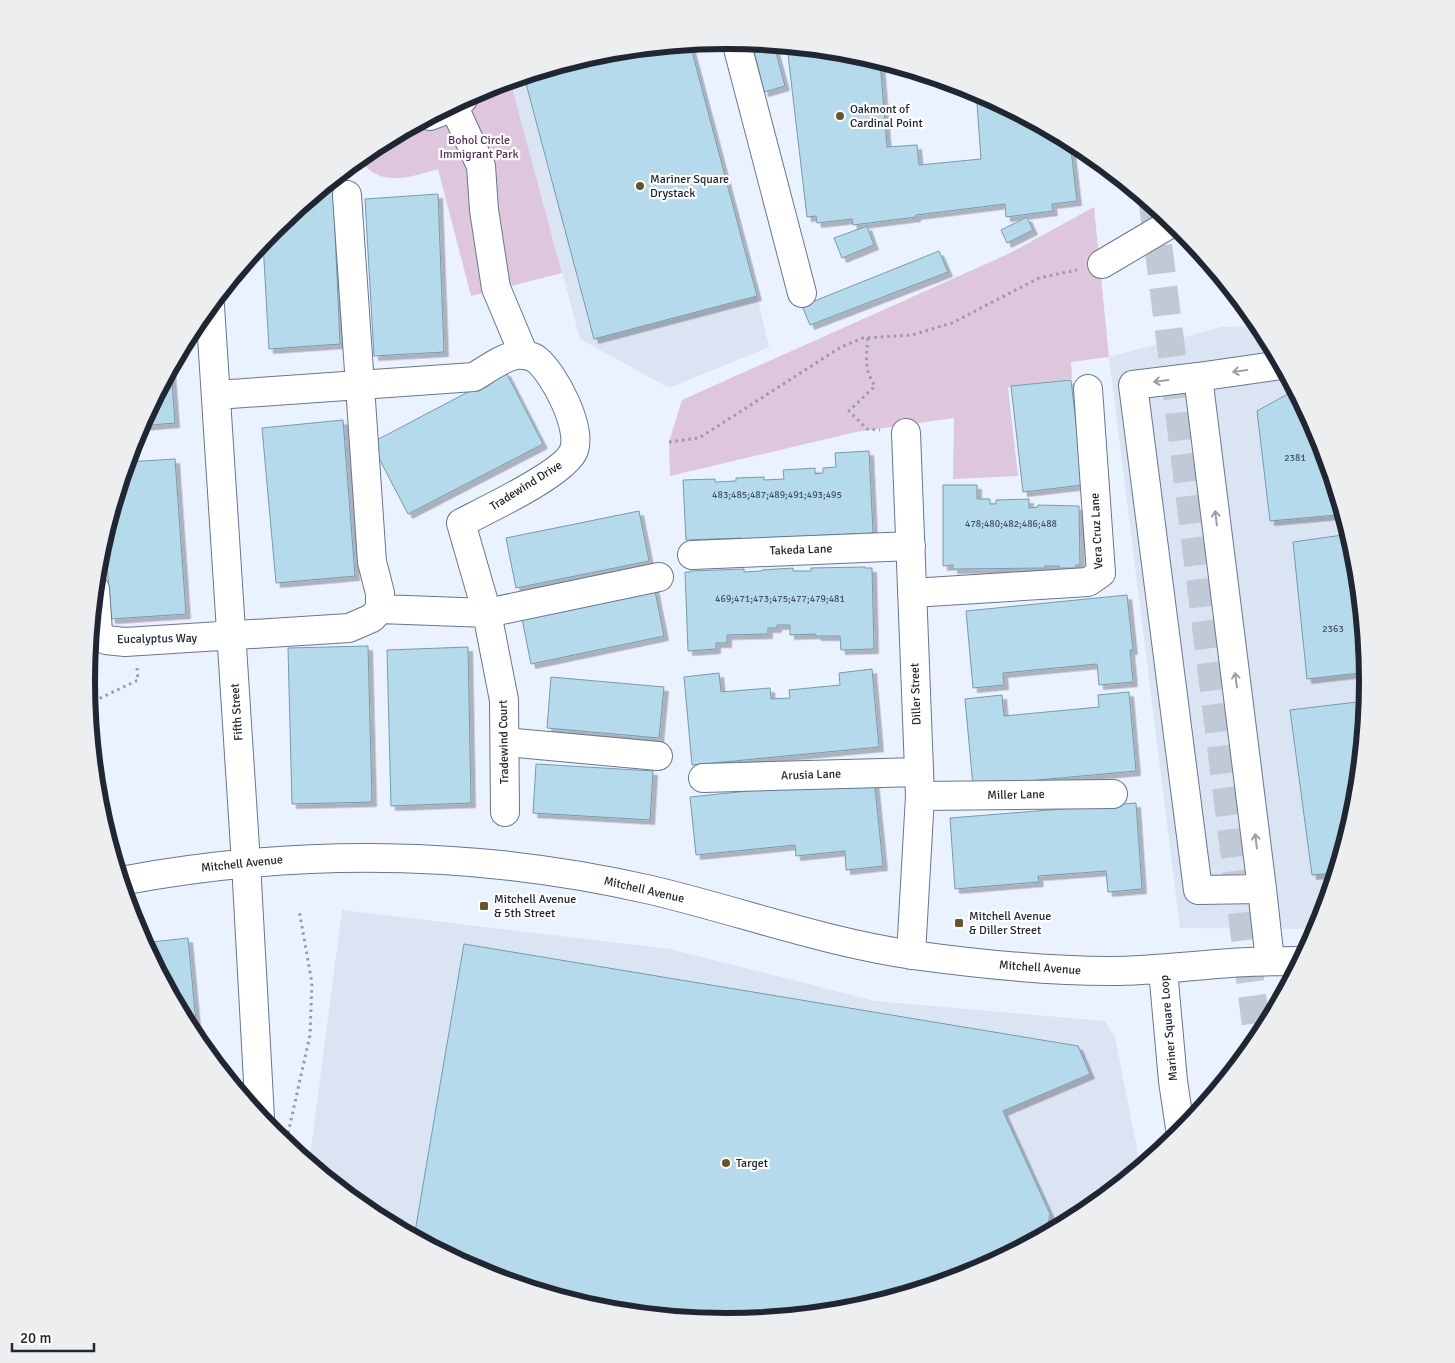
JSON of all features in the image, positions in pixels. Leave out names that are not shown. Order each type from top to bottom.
[{"type":"street","points":[[738,49],[802,293]]},
{"type":"street","points":[[452,112],[481,166],[484,210],[496,288],[524,355]]},
{"type":"street","points":[[232,637],[349,628],[372,618],[380,609],[380,593],[372,562],[347,195]]},
{"type":"street","points":[[1102,264],[1167,226]]},
{"type":"street","name":"Fifth Street","points":[[211,317],[246,863],[259,1107]]},
{"type":"street","points":[[216,395],[474,377],[518,354],[524,355]]},
{"type":"street","name":"Tradewind Drive","points":[[487,613],[461,523],[504,502],[563,466],[574,451],[576,433],[567,407],[553,379],[535,358],[524,355]]},
{"type":"street","points":[[1262,889],[1198,890],[1133,385],[1276,366]]},
{"type":"street","points":[[1198,377],[1270,961]]},
{"type":"street","name":"Vera Cruz Lane","points":[[912,593],[1088,582],[1101,573],[1088,389]]},
{"type":"street","name":"Diller Street","points":[[894,432],[911,546],[919,784],[911,954]]},
{"type":"street","name":"Takeda Lane","points":[[692,555],[911,546]]},
{"type":"street","points":[[380,609],[487,613],[659,576]]},
{"type":"street","name":"Tradewind Court","points":[[487,613],[504,700],[506,742],[505,812]]},
{"type":"street","name":"Eucalyptus Way","points":[[97,625],[98,632],[106,640],[136,642],[232,637]]},
{"type":"street","points":[[506,742],[658,756]]},
{"type":"street","name":"Arusia Lane","points":[[703,778],[919,784]]},
{"type":"street","name":"Miller Lane","points":[[919,784],[1113,794]]},
{"type":"street","name":"Mitchell Avenue","points":[[127,880],[246,863],[308,859],[377,857],[474,862],[595,878],[651,890],[812,934],[863,946],[911,954],[966,962],[1067,970],[1163,970]]},
{"type":"street","name":"Mariner Square Loop","points":[[1179,1124],[1173,1081],[1163,970],[1247,962],[1295,960]]},
{"type":"path","points":[[669,442],[699,438],[841,347],[863,338],[912,335],[952,323],[1039,278],[1102,264]]},
{"type":"path","points":[[868,338],[865,363],[875,386],[849,411],[868,429],[894,432]]},
{"type":"path","points":[[95,700],[138,680],[136,642]]},
{"type":"path","points":[[287,1136],[310,1035],[312,984],[298,910]]},
{"type":"shaded area","name":"Mariner Square Drystack","points":[[692,50],[769,347],[669,388],[580,339],[512,87],[564,70],[604,61],[645,54]]},
{"type":"shaded area","points":[[1251,326],[1295,402],[1327,478],[1339,518],[1355,599],[1359,640],[1360,682],[1355,764],[1339,845],[1327,885],[1310,929],[1180,928],[1109,357],[1222,327]]},
{"type":"shaded area","name":"Target","points":[[342,910],[670,949],[875,1001],[1105,1021],[1115,1037],[1140,1161],[1079,1208],[1044,1229],[1007,1249],[931,1281],[891,1293],[810,1309],[728,1314],[686,1313],[645,1309],[564,1293],[524,1281],[448,1249],[411,1229],[376,1208],[310,1157]]},
{"type":"green space","name":"Bohol Circle Immigrant Park","points":[[512,87],[562,273],[471,296],[438,169],[399,178],[383,177],[373,173],[363,164],[376,155],[448,114]]},
{"type":"green space","points":[[1094,207],[1109,357],[1071,362],[1072,379],[1008,387],[1018,476],[953,479],[954,418],[856,432],[670,476],[669,442],[682,400],[1008,254]]},
{"type":"building","name":"Mariner Square Drystack","points":[[692,50],[757,296],[594,339],[525,82],[604,61],[645,54]]},
{"type":"building","points":[[754,50],[776,51],[785,86],[764,92]]},
{"type":"building","name":"Oakmont of Cardinal Point","points":[[788,52],[810,54],[881,68],[887,147],[917,145],[919,165],[981,159],[977,100],[1007,114],[1071,150],[1077,201],[1052,204],[1053,211],[1006,217],[1005,204],[853,225],[852,219],[817,223],[816,216],[807,217]]},
{"type":"building","points":[[333,187],[340,344],[269,349],[264,252],[310,206]]},
{"type":"building","points":[[438,194],[444,352],[374,356],[365,199]]},
{"type":"building","points":[[1027,217],[1033,230],[1007,243],[1001,230]]},
{"type":"building","points":[[867,226],[874,245],[842,258],[834,238]]},
{"type":"building","points":[[939,251],[948,272],[810,325],[802,306]]},
{"type":"building","points":[[506,372],[543,444],[408,514],[371,443]]},
{"type":"building","points":[[172,380],[175,423],[149,425]]},
{"type":"building","points":[[1071,380],[1083,485],[1023,492],[1011,386]]},
{"type":"building","points":[[1290,393],[1312,439],[1327,478],[1335,506],[1336,515],[1270,521],[1257,411]]},
{"type":"building","points":[[343,420],[355,576],[276,583],[262,428]]},
{"type":"building","points":[[869,451],[873,533],[759,538],[757,540],[742,541],[741,538],[686,540],[683,480],[715,479],[715,482],[736,481],[736,478],[764,477],[764,480],[784,479],[783,470],[815,468],[815,474],[823,473],[823,468],[836,467],[835,453]]},
{"type":"building","points":[[175,459],[186,614],[111,619],[107,559],[116,518],[134,462]]},
{"type":"building","points":[[943,485],[977,485],[977,499],[990,499],[990,504],[996,504],[996,500],[1029,499],[1029,508],[1038,507],[1038,505],[1079,506],[1080,565],[1076,565],[1076,568],[1045,566],[1045,568],[953,569],[953,565],[943,566]]},
{"type":"building","points":[[639,511],[649,561],[516,588],[506,538]]},
{"type":"building","points":[[1343,535],[1355,599],[1360,673],[1307,679],[1293,542]]},
{"type":"building","points":[[793,568],[793,571],[811,571],[811,568],[872,568],[874,649],[841,650],[840,636],[790,635],[790,625],[777,625],[777,628],[768,628],[768,634],[727,635],[727,643],[716,643],[716,649],[688,651],[685,572],[744,569],[744,572]]},
{"type":"building","points":[[654,586],[664,636],[531,664],[521,614]]},
{"type":"building","points":[[1127,595],[1133,650],[1130,650],[1133,682],[1099,685],[1097,664],[1003,673],[1004,685],[973,688],[966,611]]},
{"type":"building","points":[[368,646],[372,802],[292,804],[288,648]]},
{"type":"building","points":[[468,647],[471,803],[391,806],[387,650]]},
{"type":"building","points":[[872,669],[879,747],[692,765],[684,677],[719,673],[721,692],[770,688],[771,699],[790,698],[789,690],[840,685],[839,673]]},
{"type":"building","points":[[551,677],[664,687],[659,738],[547,728]]},
{"type":"building","points":[[1129,692],[1136,771],[973,786],[965,699],[1002,695],[1004,716],[1099,707],[1098,695]]},
{"type":"building","points":[[1357,702],[1359,723],[1355,764],[1348,805],[1330,874],[1312,875],[1290,710]]},
{"type":"building","points":[[536,764],[653,771],[650,820],[533,813]]},
{"type":"building","points":[[874,778],[883,866],[846,870],[845,851],[796,856],[795,845],[696,855],[690,797]]},
{"type":"building","points":[[1136,803],[1142,889],[1108,892],[1106,871],[1038,876],[1039,882],[955,889],[950,818]]},
{"type":"building","points":[[188,938],[196,1025],[180,998],[151,942]]},
{"type":"building","name":"Target","points":[[464,944],[1078,1046],[1090,1074],[1003,1111],[1050,1214],[1048,1227],[970,1266],[931,1281],[891,1293],[810,1309],[769,1313],[686,1313],[645,1309],[564,1293],[524,1281],[485,1266],[415,1231]]},
{"type":"tunnel","points":[[1154,215],[1256,1029]]},
{"type":"place","name":"Oakmont of Cardinal Point","points":[[840,116]]},
{"type":"place","name":"Mariner Square Drystack","points":[[640,186]]},
{"type":"place","name":"Mitchell Avenue & 5th Street","points":[[484,906]]},
{"type":"place","name":"Mitchell Avenue & Diller Street","points":[[959,923]]},
{"type":"place","name":"Target","points":[[726,1163]]}]
